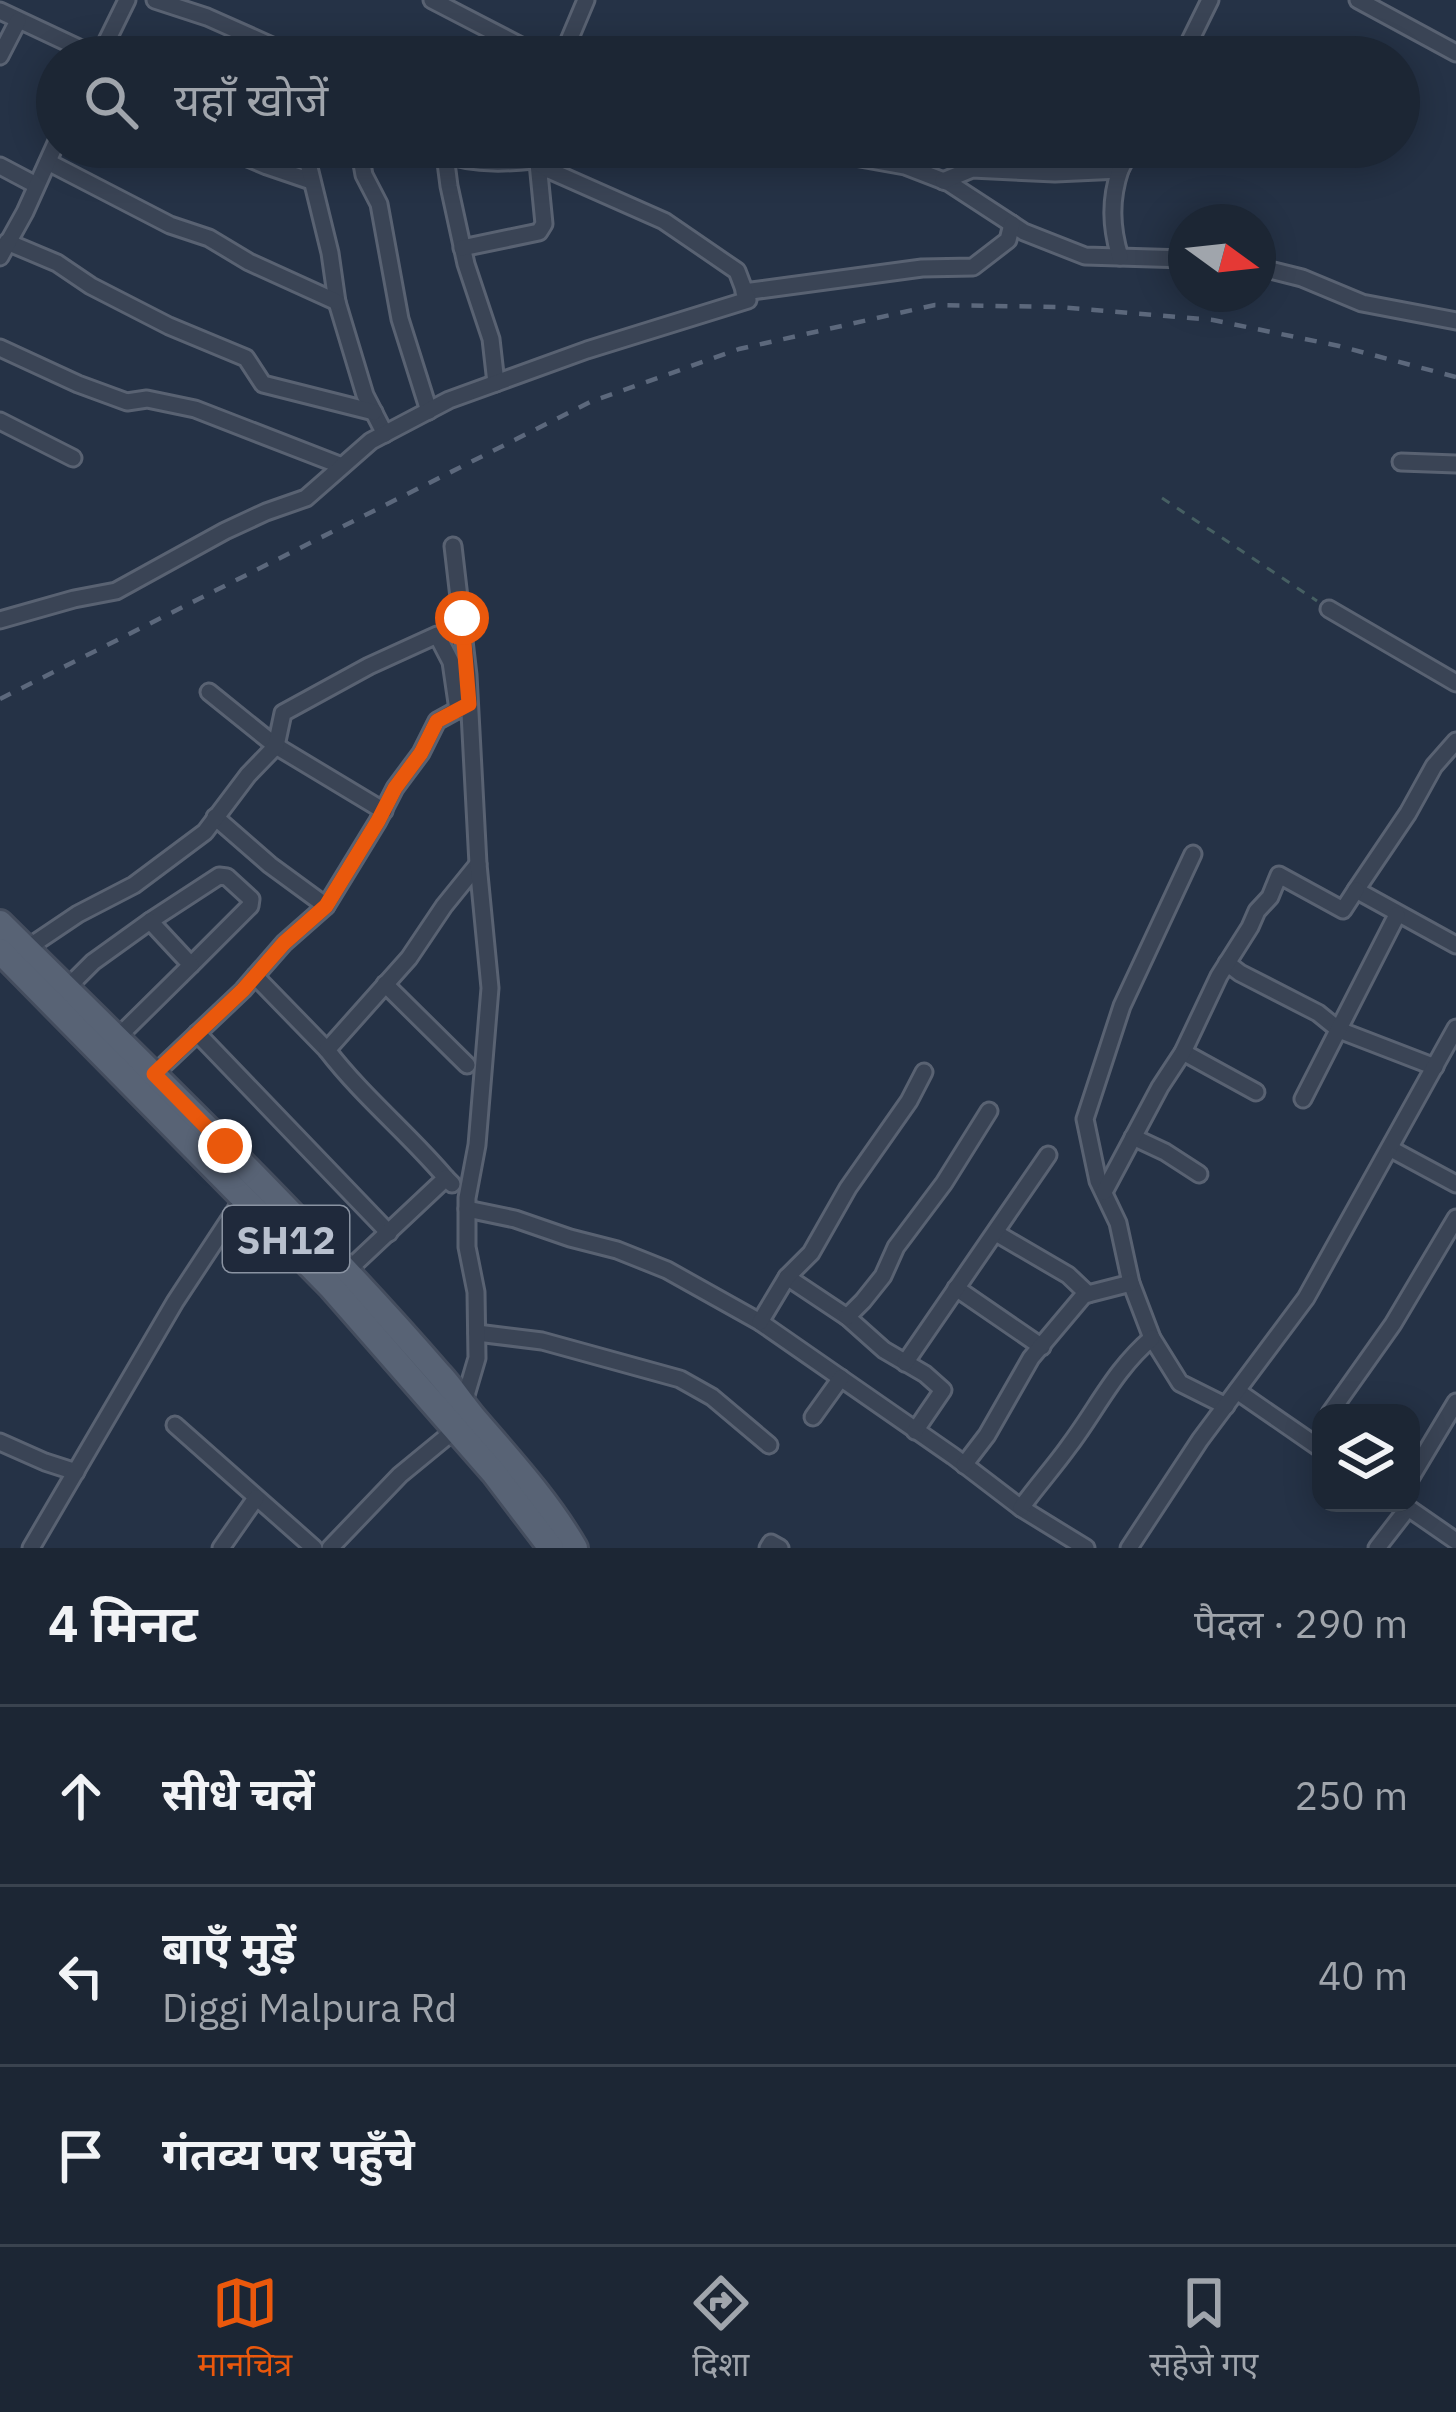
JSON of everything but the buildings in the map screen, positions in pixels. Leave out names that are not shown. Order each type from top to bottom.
[{"type":"main road","name":"SH12","points":[[0,923],[9,958],[146,1082],[244,1197],[460,1417],[551,1548]]},
{"type":"main road","name":"SH12","points":[[9,958],[68,993]]},
{"type":"main road","points":[[68,993],[117,1038],[146,1082],[346,1272],[445,1380],[460,1417],[537,1492],[574,1548]]},
{"type":"street","points":[[109,36],[127,0]]},
{"type":"street","points":[[155,0],[251,36]]},
{"type":"street","points":[[432,0],[501,36]]},
{"type":"street","points":[[571,36],[586,0]]},
{"type":"street","points":[[1192,36],[1210,0]]},
{"type":"street","points":[[1358,0],[1456,53]]},
{"type":"street","points":[[0,11],[53,36]]},
{"type":"street","points":[[0,56],[18,20]]},
{"type":"street","points":[[0,166],[36,185]]},
{"type":"street","points":[[45,168],[3,249],[58,263],[91,286],[170,326],[246,358],[263,384],[374,412]]},
{"type":"street","points":[[59,168],[337,302]]},
{"type":"street","points":[[277,168],[311,181]]},
{"type":"street","points":[[308,168],[337,302],[365,395],[385,434]]},
{"type":"street","points":[[363,168],[379,204],[400,319],[429,411]]},
{"type":"street","points":[[441,168],[490,339],[496,383]]},
{"type":"street","points":[[462,248],[542,229],[537,168]]},
{"type":"street","points":[[0,620],[116,591],[225,531],[306,498],[371,442],[429,411],[587,350],[748,300],[737,271],[664,221],[549,168]]},
{"type":"street","points":[[910,168],[943,181],[1024,232],[1084,256],[1168,258]]},
{"type":"street","points":[[943,181],[972,169],[1120,170],[1112,214],[1120,257]]},
{"type":"street","points":[[745,292],[922,268],[973,267],[1008,240],[1012,224]]},
{"type":"street","points":[[1276,272],[1362,303],[1456,321]]},
{"type":"street","points":[[0,348],[127,402],[148,399],[195,409],[342,466]]},
{"type":"street","points":[[0,421],[73,458]]},
{"type":"street","points":[[1401,462],[1456,464]]},
{"type":"street","points":[[330,1548],[460,1417],[477,1358],[467,1203],[477,1144],[490,988],[453,546]]},
{"type":"street","points":[[1329,608],[1456,683]]},
{"type":"street","points":[[9,958],[134,885],[205,832],[276,746],[283,713],[437,635],[452,662],[463,707]]},
{"type":"street","points":[[209,692],[276,746],[384,811]]},
{"type":"street","points":[[146,1082],[326,906],[437,721],[463,707]]},
{"type":"street","points":[[1104,1192],[1279,875],[1343,910],[1408,813],[1433,766],[1456,741]]},
{"type":"street","points":[[215,817],[326,906]]},
{"type":"street","points":[[1192,854],[1123,1006],[1085,1119],[1099,1181],[1118,1223],[1131,1283],[1152,1338],[1180,1383],[1226,1406]]},
{"type":"street","points":[[327,1050],[409,958],[478,864]]},
{"type":"street","points":[[68,993],[93,962],[219,876],[227,877],[251,898],[250,906],[117,1038]]},
{"type":"street","points":[[1356,890],[1456,945]]},
{"type":"street","points":[[1304,1100],[1397,915]]},
{"type":"street","points":[[150,921],[191,965]]},
{"type":"street","points":[[1227,963],[1318,1013],[1339,1030],[1435,1067]]},
{"type":"street","points":[[256,976],[417,1143],[467,1203],[668,1270],[760,1322],[1021,1508],[1086,1548]]},
{"type":"street","points":[[385,984],[467,1065]]},
{"type":"street","points":[[1129,1548],[1306,1298],[1456,1028]]},
{"type":"street","points":[[197,1034],[389,1233]]},
{"type":"street","points":[[1183,1052],[1256,1092]]},
{"type":"street","points":[[760,1322],[787,1277],[811,1253],[924,1072]]},
{"type":"street","points":[[847,1317],[883,1276],[896,1247],[989,1111]]},
{"type":"street","points":[[1133,1137],[1199,1174]]},
{"type":"street","points":[[1391,1149],[1456,1184]]},
{"type":"street","points":[[905,1363],[1048,1155]]},
{"type":"street","points":[[346,1272],[446,1178]]},
{"type":"street","points":[[31,1548],[175,1302],[244,1197]]},
{"type":"street","points":[[1336,1404],[1393,1324],[1456,1218]]},
{"type":"street","points":[[996,1233],[1068,1275],[1088,1294]]},
{"type":"street","points":[[787,1277],[943,1390],[915,1431]]},
{"type":"street","points":[[964,1465],[1031,1358],[1088,1294],[1131,1283]]},
{"type":"street","points":[[956,1288],[1042,1347]]},
{"type":"street","points":[[477,1334],[542,1341],[680,1379],[712,1396],[769,1445]]},
{"type":"street","points":[[1021,1508],[1134,1353],[1152,1338]]},
{"type":"street","points":[[813,1417],[841,1378]]},
{"type":"street","points":[[1237,1391],[1312,1442]]},
{"type":"street","points":[[1420,1462],[1456,1402]]},
{"type":"street","points":[[175,1426],[314,1548]]},
{"type":"street","points":[[0,1442],[76,1472]]},
{"type":"street","points":[[221,1548],[256,1498]]},
{"type":"street","points":[[1377,1548],[1400,1512]]},
{"type":"street","points":[[1413,1512],[1456,1541]]},
{"type":"street","points":[[768,1548],[771,1543],[780,1548]]},
{"type":"path","points":[[1162,498],[1329,608]]},
{"type":"railway","points":[[0,699],[590,402],[739,349],[935,305],[1058,307],[1213,320],[1456,377]]},
{"type":"route","points":[[225,1146],[154,1074],[326,906],[437,721],[469,704],[462,618]]}]
